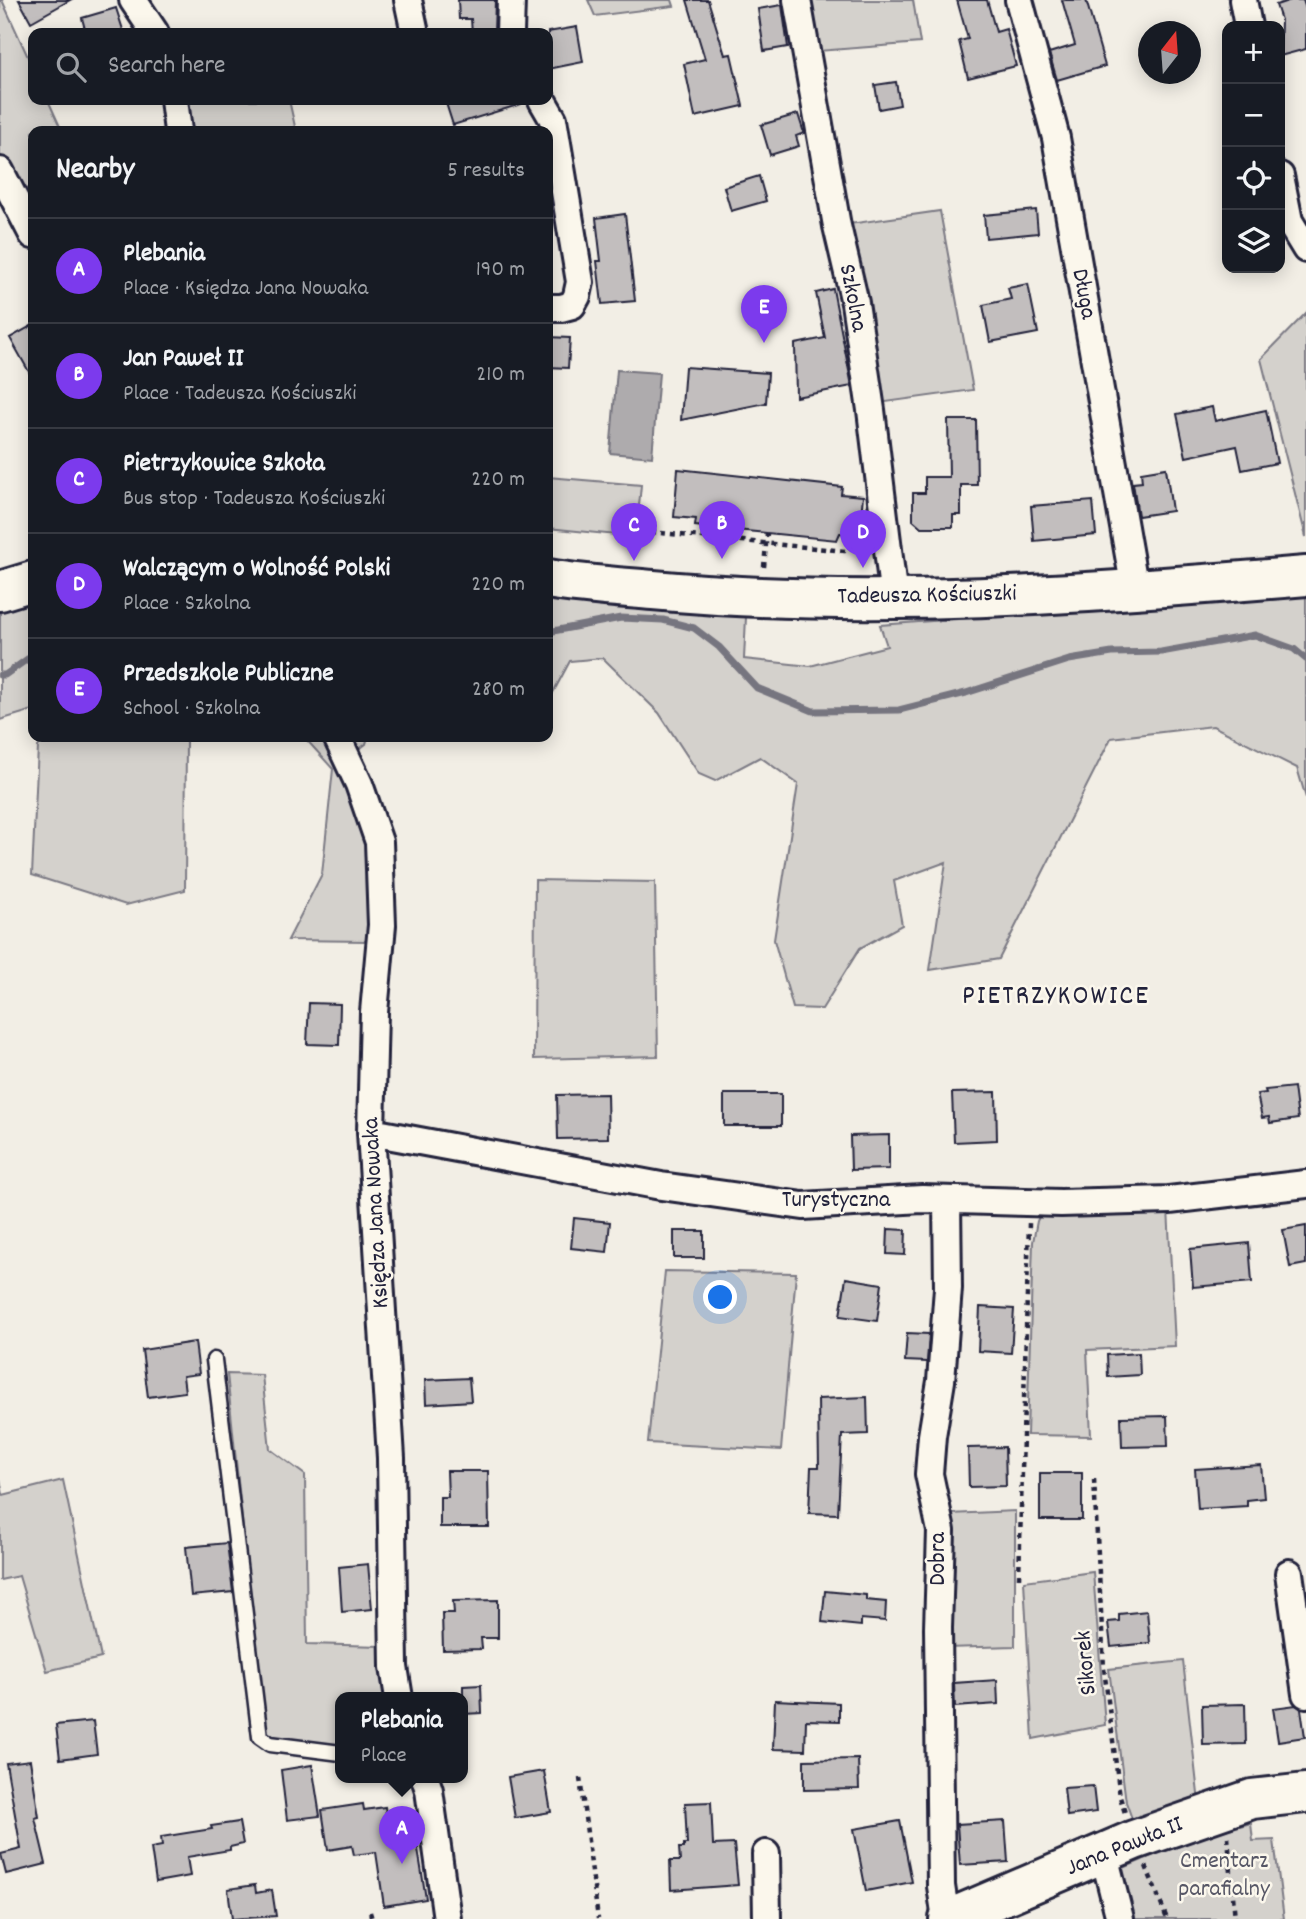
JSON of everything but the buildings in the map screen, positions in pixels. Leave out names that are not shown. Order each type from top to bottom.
[{"type":"street","points":[[133,0],[152,28]]},
{"type":"street","points":[[408,0],[414,28]]},
{"type":"street","points":[[510,0],[510,28]]},
{"type":"street","name":"Szkolna","points":[[797,0],[837,226],[855,303],[894,599]]},
{"type":"street","name":"Długa","points":[[1019,0],[1056,138],[1135,590]]},
{"type":"street","points":[[1243,0],[1247,21]]},
{"type":"street","points":[[174,105],[177,126]]},
{"type":"street","points":[[545,105],[553,120],[580,282],[572,305],[553,308]]},
{"type":"street","points":[[0,171],[28,225]]},
{"type":"street","points":[[1285,198],[1290,221],[1306,249]]},
{"type":"street","name":"Tadeusza Kościuszki","points":[[553,579],[738,597],[894,599],[1135,590],[1306,576]]},
{"type":"street","points":[[0,591],[28,583]]},
{"type":"street","name":"Księdza Jana Nowaka","points":[[339,742],[359,784],[379,842],[382,925],[374,1012],[371,1132],[391,1458],[394,1667],[398,1692]]},
{"type":"street","name":"Turystyczna","points":[[371,1132],[661,1186],[803,1206],[947,1200],[1169,1200],[1306,1184]]},
{"type":"street","name":"Dobra","points":[[947,1200],[948,1288],[942,1381],[932,1436],[929,1474],[941,1531],[938,1628],[941,1886],[948,1919]]},
{"type":"street","points":[[1289,1573],[1306,1694]]},
{"type":"street","points":[[427,1783],[447,1919]]},
{"type":"street","name":"Jana Pawła II","points":[[948,1919],[1127,1851],[1252,1798],[1306,1793]]},
{"type":"street","points":[[1120,1919],[1127,1851]]},
{"type":"street","points":[[766,1854],[767,1919]]},
{"type":"lane","points":[[214,1360],[260,1737],[271,1744],[335,1752]]},
{"type":"path","points":[[641,531],[845,551],[864,536],[866,528]]},
{"type":"path","points":[[764,571],[767,533]]},
{"type":"path","points":[[1019,1578],[1028,1227],[1036,1202]]},
{"type":"path","name":"Sikorek","points":[[1094,1479],[1104,1668],[1127,1851],[1167,1919]]},
{"type":"path","points":[[580,1779],[598,1919]]},
{"type":"path","points":[[1227,1829],[1235,1919]]},
{"type":"path","points":[[370,1912],[372,1919]]},
{"type":"green space","points":[[2,0],[28,57],[28,105],[50,105],[60,126],[28,126],[28,212],[0,160]]},
{"type":"green space","points":[[588,0],[672,0],[674,6],[595,16]]},
{"type":"green space","points":[[810,0],[913,0],[920,43],[818,51]]},
{"type":"green space","points":[[180,105],[290,105],[295,126],[183,126]]},
{"type":"green space","points":[[940,211],[973,390],[879,403],[849,224]]},
{"type":"green space","points":[[1306,313],[1306,537],[1261,359]]},
{"type":"green space","points":[[553,477],[641,485],[636,537],[553,529]]},
{"type":"green space","points":[[1306,592],[1306,798],[1297,768],[1213,726],[1111,738],[999,959],[930,970],[946,862],[894,881],[902,925],[860,948],[822,1009],[793,1008],[774,940],[798,784],[760,757],[715,781],[699,774],[659,713],[603,658],[570,661],[553,693],[553,598],[746,617],[744,659],[810,666],[887,646],[880,625]]},
{"type":"green space","points":[[28,598],[28,712],[0,720],[0,606]]},
{"type":"green space","points":[[41,742],[186,742],[185,890],[126,905],[32,875],[38,747]]},
{"type":"green space","points":[[309,742],[367,742],[342,762],[367,836],[372,878],[368,941],[288,940],[322,874],[333,769]]},
{"type":"green space","points":[[535,880],[655,882],[658,1056],[534,1059]]},
{"type":"green space","points":[[1168,1208],[1175,1346],[1087,1350],[1091,1436],[1027,1435],[1033,1242],[1037,1221],[1043,1209]]},
{"type":"green space","points":[[665,1271],[796,1273],[781,1450],[648,1443]]},
{"type":"green space","points":[[227,1374],[262,1375],[270,1449],[305,1475],[307,1644],[382,1646],[386,1692],[335,1692],[335,1746],[274,1739],[264,1731]]},
{"type":"green space","points":[[0,1479],[3,1495],[63,1480],[101,1658],[47,1671],[19,1576],[0,1580]]},
{"type":"green space","points":[[1015,1511],[1015,1646],[945,1648],[950,1514]]},
{"type":"green space","points":[[1093,1572],[1105,1725],[1033,1739],[1024,1581]]},
{"type":"green space","points":[[1183,1661],[1199,1803],[1136,1830],[1126,1802],[1109,1669]]},
{"type":"green space","name":"Cmentarz parafialny","points":[[1251,1823],[1253,1841],[1274,1840],[1284,1919],[1130,1919],[1121,1869],[1194,1838]]},
{"type":"shaded area","points":[[617,370],[659,373],[652,457],[610,453]]},
{"type":"waterway","points":[[553,631],[621,618],[663,620],[694,628],[719,647],[757,688],[813,711],[899,710],[966,693],[1069,660],[1112,653],[1161,652],[1255,635],[1294,649],[1306,659]]},
{"type":"waterway","points":[[0,675],[5,675],[28,659]]},
{"type":"place","name":"Przedszkole Publiczne","points":[[764,343]]},
{"type":"place","name":"Jan Paweł II","points":[[722,559]]},
{"type":"place","name":"Pietrzykowice Szkoła","points":[[634,561]]},
{"type":"place","name":"Walczącym o Wolność Polski","points":[[863,568]]},
{"type":"place","name":"Plebania","points":[[402,1864]]},
{"type":"district","name":"PIETRZYKOWICE","points":[[1056,998]]}]
